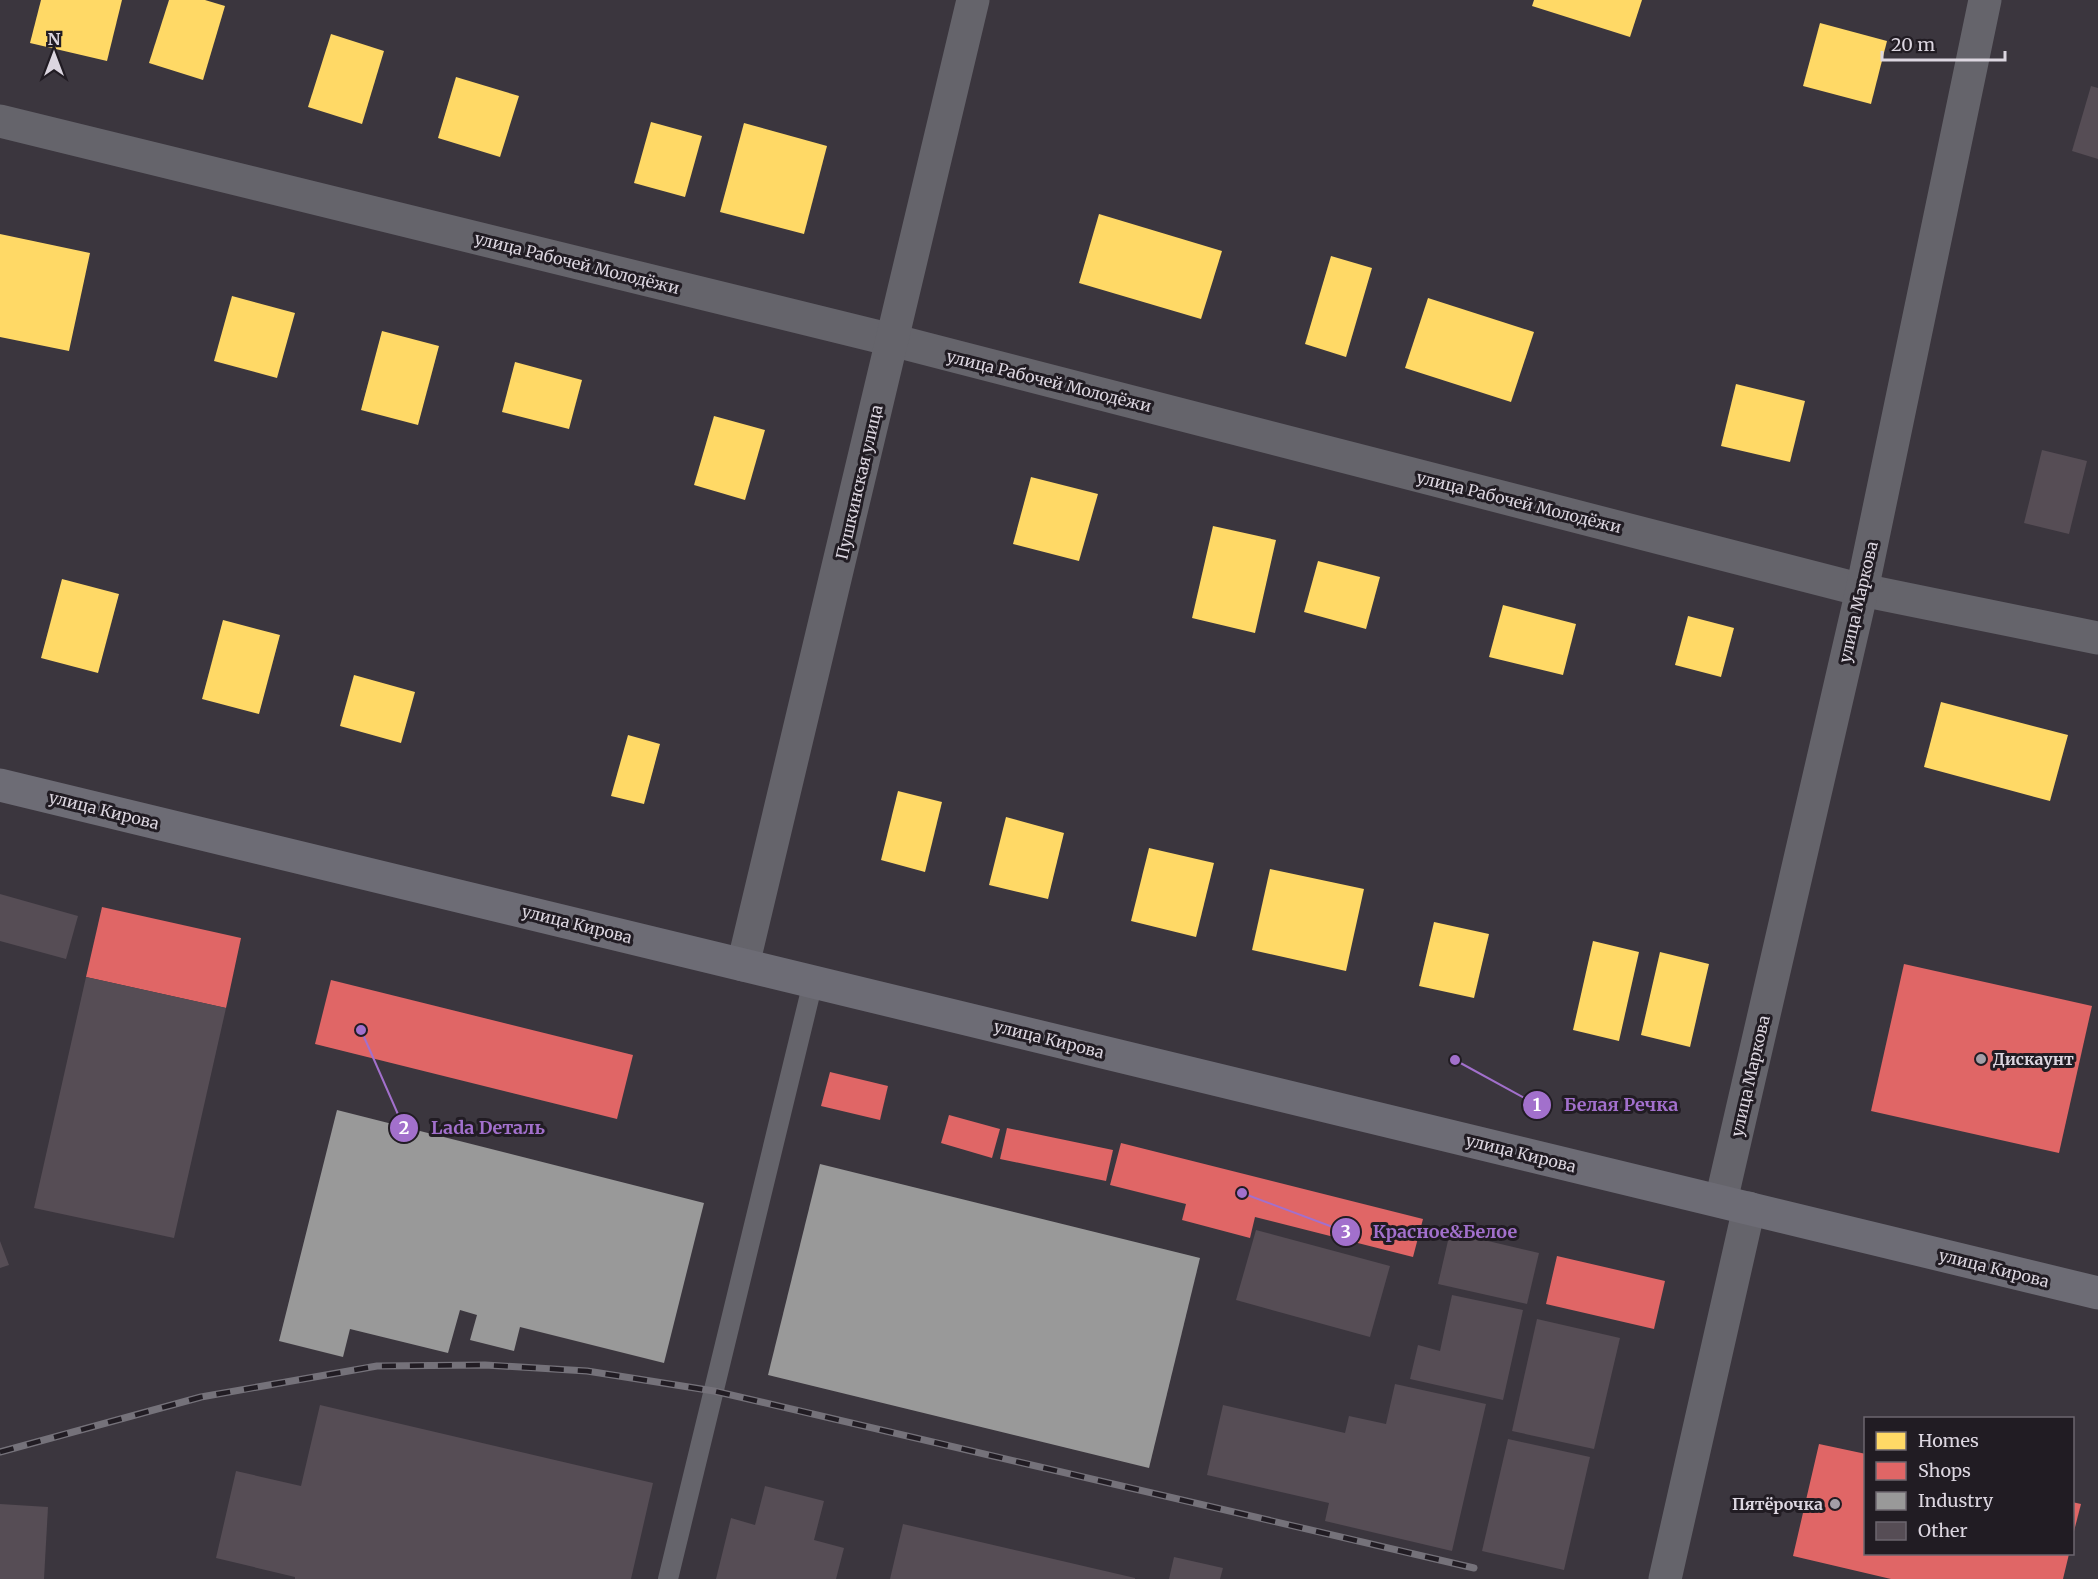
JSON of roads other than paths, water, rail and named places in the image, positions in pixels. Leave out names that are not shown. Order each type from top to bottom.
[{"type":"main road","name":"улица Кирова","points":[[0,785],[2098,1293]]},
{"type":"street","name":"Пушкинская улица","points":[[743,965],[973,0]]},
{"type":"street","name":"улица Маркова","points":[[1665,1579],[1735,1205],[1986,0]]},
{"type":"street","name":"улица Рабочей Молодёжи","points":[[0,121],[892,340],[1862,590],[2098,638]]},
{"type":"lane","points":[[668,1579],[813,982]]},
{"type":"railway","points":[[0,1452],[201,1397],[377,1366],[485,1365],[587,1371],[714,1391],[1474,1568]]},
{"type":"place","name":"Lada Dеталь","points":[[361,1030]]},
{"type":"place","name":"Дискаунт","points":[[1981,1059]]},
{"type":"place","name":"Белая Речка","points":[[1455,1060]]},
{"type":"place","name":"Красное&Белое","points":[[1242,1193]]},
{"type":"place","name":"Пятёрочка","points":[[1835,1504]]}]
